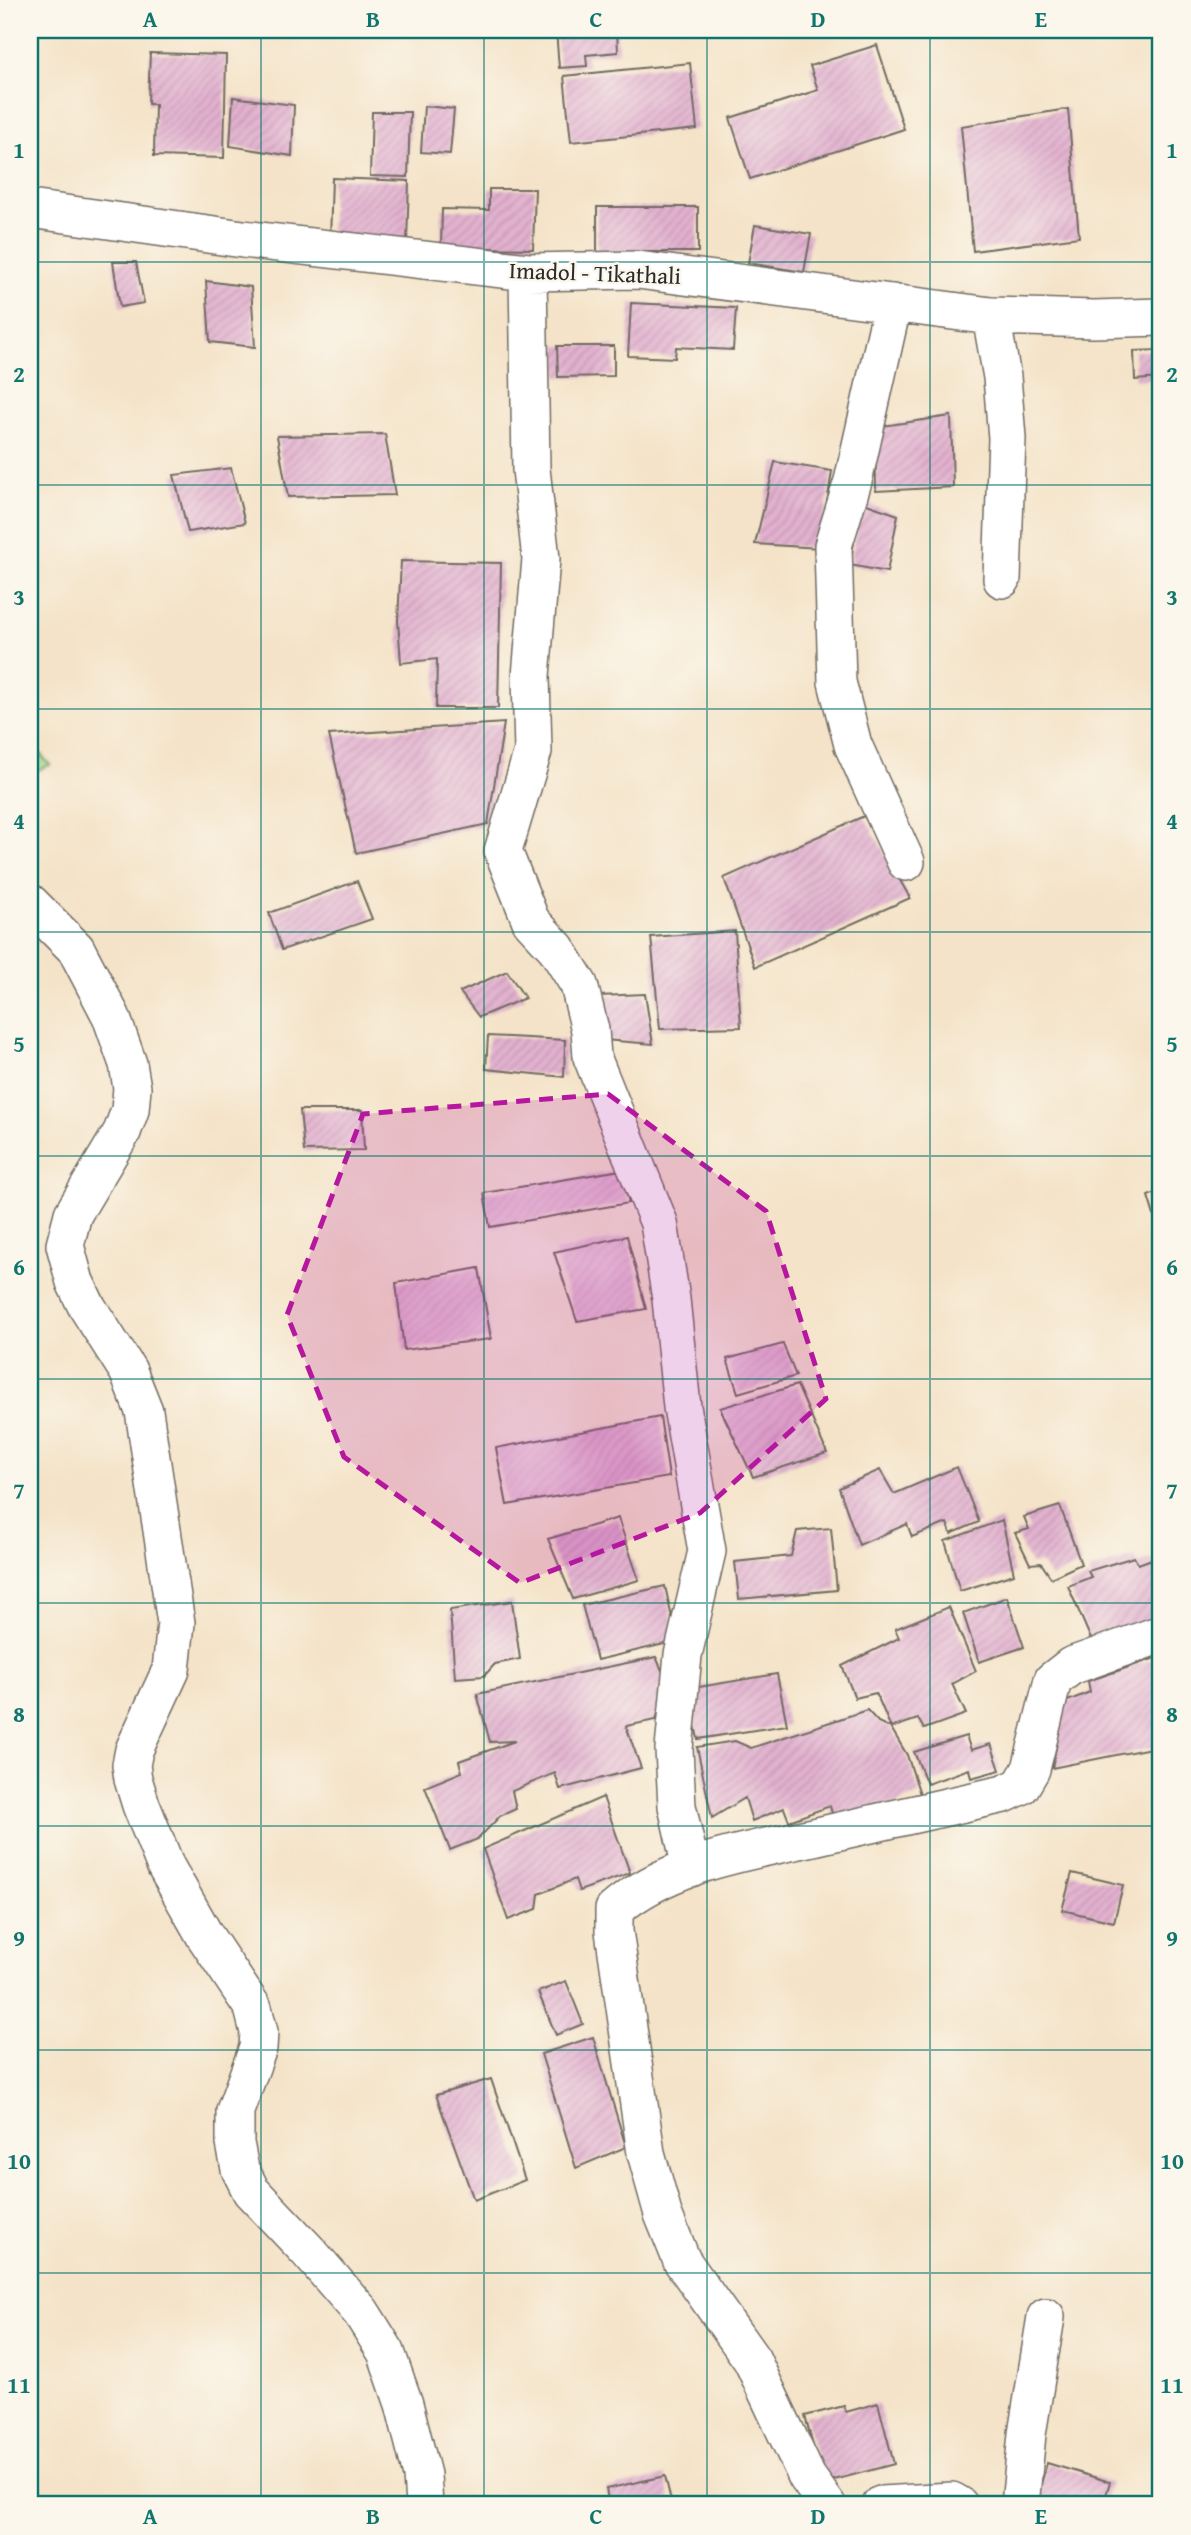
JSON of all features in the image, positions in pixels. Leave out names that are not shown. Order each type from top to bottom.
[{"type":"street","name":"Imadol - Tikathali","points":[[30,209],[243,239],[528,272],[638,270],[991,316],[1094,319],[1161,317]]},
{"type":"street","points":[[528,272],[531,469],[541,559],[531,676],[533,751],[503,851],[531,921],[556,948],[579,985],[590,1030],[592,1058],[659,1223],[671,1299],[682,1407],[707,1551],[683,1655],[674,1749],[677,1806],[691,1868]]},
{"type":"street","points":[[893,303],[853,481],[833,546],[836,682],[853,745],[906,862]]},
{"type":"street","points":[[991,316],[1002,377],[1007,438],[1002,579]]},
{"type":"street","points":[[30,903],[76,948],[111,1016],[128,1064],[132,1088],[130,1110],[122,1132],[73,1214],[65,1245],[75,1282],[86,1305],[128,1371],[144,1411],[176,1623],[172,1670],[135,1750],[131,1765],[134,1779],[141,1805],[166,1867],[205,1936],[253,2008],[259,2032],[258,2048],[235,2111],[235,2143],[240,2169],[251,2191],[361,2312],[386,2352],[404,2404],[422,2475],[424,2505]]},
{"type":"street","points":[[827,2505],[807,2477],[752,2360],[682,2260],[663,2214],[646,2153],[614,1931],[614,1910],[630,1897],[662,1879],[722,1858],[1004,1794],[1021,1786],[1031,1769],[1053,1680],[1071,1666],[1161,1634]]},
{"type":"street","points":[[1020,2505],[1027,2434],[1045,2317]]},
{"type":"street","points":[[881,2505],[952,2501],[959,2505]]},
{"type":"highlighted area","points":[[608,1094],[766,1211],[826,1399],[700,1513],[520,1583],[344,1457],[287,1315],[363,1114]]},
{"type":"green space","points":[[30,742],[50,765],[30,774]]},
{"type":"building","points":[[556,30],[617,30],[618,52],[586,55],[587,66],[559,68]]},
{"type":"building","points":[[877,45],[904,129],[750,179],[730,118],[818,90],[810,66]]},
{"type":"building","points":[[150,53],[226,55],[224,158],[154,156],[155,104],[148,104]]},
{"type":"building","points":[[690,63],[697,129],[571,142],[564,76]]},
{"type":"building","points":[[233,97],[294,105],[292,156],[230,146]]},
{"type":"building","points":[[424,106],[454,109],[450,154],[421,152]]},
{"type":"building","points":[[1068,109],[1079,237],[973,251],[961,126]]},
{"type":"building","points":[[372,112],[410,112],[408,177],[370,176]]},
{"type":"building","points":[[332,178],[409,181],[407,243],[330,241]]},
{"type":"building","points":[[489,189],[535,189],[533,249],[441,247],[442,209],[489,210]]},
{"type":"building","points":[[597,207],[698,207],[698,252],[597,252]]},
{"type":"building","points":[[755,225],[811,234],[804,272],[748,263]]},
{"type":"building","points":[[113,262],[136,262],[144,303],[120,307]]},
{"type":"building","points":[[206,281],[251,287],[255,347],[210,342]]},
{"type":"building","points":[[631,303],[736,308],[733,350],[676,347],[675,358],[628,356]]},
{"type":"building","points":[[557,346],[614,346],[614,376],[558,377]]},
{"type":"building","points":[[1161,350],[1161,378],[1135,380],[1134,351]]},
{"type":"building","points":[[951,416],[953,487],[876,491],[875,427]]},
{"type":"building","points":[[385,434],[395,495],[288,497],[277,436]]},
{"type":"building","points":[[775,462],[832,471],[820,548],[755,544]]},
{"type":"building","points":[[231,468],[245,523],[188,532],[174,475]]},
{"type":"building","points":[[861,502],[898,515],[887,572],[850,565]]},
{"type":"building","points":[[401,561],[501,563],[498,708],[436,708],[437,659],[401,663],[398,621]]},
{"type":"building","points":[[504,723],[488,824],[356,853],[329,735]]},
{"type":"building","points":[[864,816],[910,898],[755,967],[724,878]]},
{"type":"building","points":[[357,881],[372,919],[282,950],[269,913]]},
{"type":"building","points":[[735,931],[741,1027],[660,1029],[651,937]]},
{"type":"building","points":[[507,971],[525,998],[479,1017],[460,992]]},
{"type":"building","points":[[645,994],[653,1044],[604,1040],[599,996]]},
{"type":"building","points":[[488,1036],[565,1040],[564,1077],[486,1069]]},
{"type":"building","points":[[300,1110],[362,1110],[364,1150],[304,1151]]},
{"type":"building","points":[[621,1170],[629,1203],[490,1227],[484,1193]]},
{"type":"building","points":[[1161,1191],[1161,1238],[1148,1196]]},
{"type":"building","points":[[627,1236],[646,1309],[577,1321],[554,1252]]},
{"type":"building","points":[[479,1268],[491,1339],[404,1350],[396,1283]]},
{"type":"building","points":[[783,1344],[796,1376],[738,1393],[727,1359]]},
{"type":"building","points":[[797,1385],[827,1453],[753,1477],[720,1408]]},
{"type":"building","points":[[660,1417],[669,1477],[507,1505],[496,1448]]},
{"type":"building","points":[[957,1467],[979,1522],[951,1534],[947,1523],[912,1537],[907,1524],[859,1545],[839,1488],[880,1470],[894,1494]]},
{"type":"building","points":[[1060,1506],[1081,1564],[1051,1578],[1041,1563],[1030,1564],[1015,1533],[1029,1529],[1024,1517]]},
{"type":"building","points":[[618,1518],[639,1580],[573,1599],[548,1539]]},
{"type":"building","points":[[1002,1520],[1014,1574],[960,1591],[945,1541]]},
{"type":"building","points":[[831,1528],[837,1590],[739,1599],[735,1562],[791,1556],[797,1531]]},
{"type":"building","points":[[1134,1557],[1138,1564],[1152,1559],[1161,1573],[1155,1577],[1161,1594],[1161,1620],[1093,1644],[1068,1586],[1091,1577],[1088,1571]]},
{"type":"building","points":[[665,1586],[677,1641],[597,1660],[582,1605]]},
{"type":"building","points":[[1007,1597],[1024,1647],[979,1662],[963,1613]]},
{"type":"building","points":[[512,1601],[520,1659],[495,1664],[484,1676],[455,1678],[450,1610]]},
{"type":"building","points":[[949,1607],[976,1671],[952,1684],[966,1714],[924,1729],[918,1719],[891,1728],[876,1693],[855,1698],[842,1666],[899,1638],[895,1629]]},
{"type":"building","points":[[1161,1643],[1161,1746],[1052,1768],[1065,1702],[1090,1692],[1088,1681],[1153,1659],[1149,1648]]},
{"type":"building","points":[[656,1657],[667,1681],[656,1720],[626,1726],[641,1768],[560,1789],[555,1773],[512,1791],[516,1809],[500,1816],[478,1839],[450,1850],[425,1787],[462,1772],[459,1761],[515,1741],[490,1742],[477,1694]]},
{"type":"building","points":[[777,1674],[787,1725],[698,1739],[687,1689]]},
{"type":"building","points":[[867,1710],[878,1722],[891,1728],[907,1755],[920,1794],[836,1828],[830,1806],[789,1821],[784,1808],[752,1821],[745,1798],[712,1818],[697,1747],[735,1741],[751,1748]]},
{"type":"building","points":[[966,1736],[971,1750],[991,1744],[1000,1770],[971,1778],[969,1769],[927,1784],[914,1752]]},
{"type":"building","points":[[603,1797],[630,1873],[579,1891],[575,1879],[539,1894],[537,1909],[508,1920],[483,1849]]},
{"type":"building","points":[[1072,1873],[1123,1885],[1114,1922],[1062,1910]]},
{"type":"building","points":[[566,1981],[583,2024],[556,2035],[538,1992]]},
{"type":"building","points":[[593,2037],[626,2147],[576,2168],[541,2054]]},
{"type":"building","points":[[491,2079],[525,2180],[474,2200],[436,2095]]},
{"type":"building","points":[[878,2403],[894,2464],[823,2483],[805,2416],[844,2406],[846,2412]]},
{"type":"building","points":[[1047,2463],[1110,2482],[1103,2505],[1035,2505]]},
{"type":"building","points":[[665,2476],[672,2505],[609,2505],[606,2489]]}]
